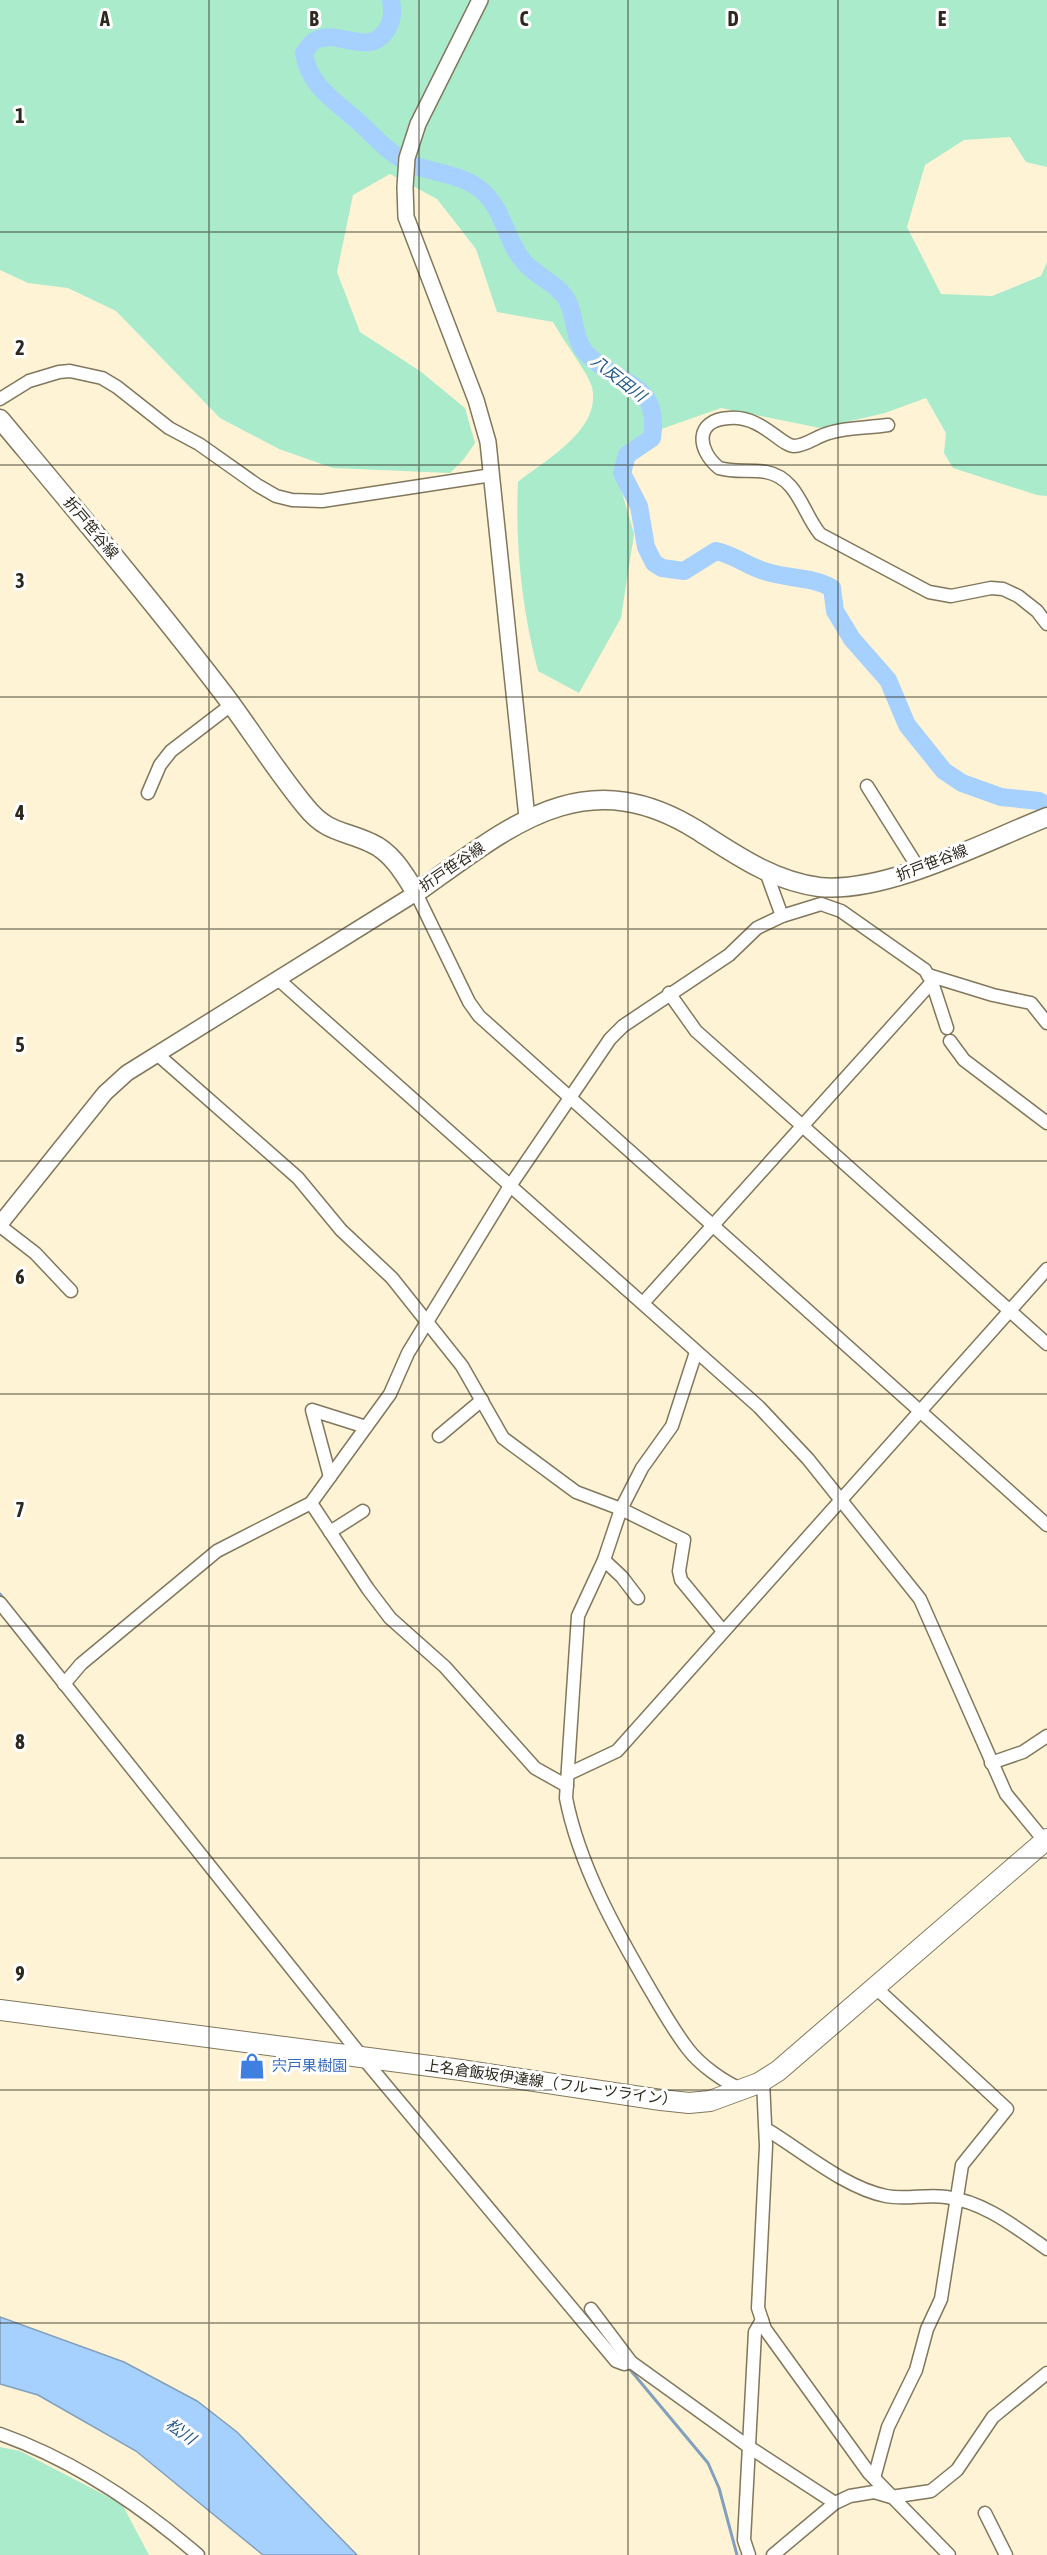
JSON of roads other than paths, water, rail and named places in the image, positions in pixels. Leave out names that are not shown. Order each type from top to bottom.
[{"type":"main road","name":"折戸笹谷線","points":[[0,419],[133,579],[317,820],[328,828],[373,843],[394,860],[416,893],[527,818],[589,800],[639,803],[677,818],[766,872],[791,882],[829,887],[871,884],[919,869],[1047,817]]},
{"type":"main road","name":"上名倉飯坂伊達線（フルーツライン）","points":[[0,2010],[689,2103],[710,2101],[763,2081],[806,2049],[1046,1841]]},
{"type":"street","points":[[480,0],[411,142],[405,179],[406,217],[476,400],[488,442],[527,818]]},
{"type":"street","points":[[0,399],[29,381],[59,372],[70,371],[102,378],[169,428],[199,444],[268,491],[292,500],[322,501],[492,475]]},
{"type":"street","points":[[888,425],[830,432],[800,446],[790,446],[758,423],[738,417],[726,418],[710,422],[704,429],[704,450],[719,468],[740,473],[764,471],[777,475],[794,487],[808,519],[819,534],[929,592],[951,596],[991,588],[1003,589],[1018,596],[1047,624]]},
{"type":"street","points":[[148,793],[160,765],[171,751],[231,705]]},
{"type":"street","points":[[867,786],[919,869]]},
{"type":"street","points":[[766,872],[782,916]]},
{"type":"street","points":[[821,904],[829,887]]},
{"type":"street","points":[[70,1291],[35,1253],[0,1225],[105,1093],[127,1073],[416,893],[469,1002],[479,1016],[1047,1525]]},
{"type":"street","points":[[64,1684],[81,1664],[217,1551],[311,1503],[390,1394],[408,1353],[429,1323],[510,1186],[623,1026],[669,993],[729,955],[757,928],[782,916],[821,904],[841,911],[925,970],[930,978],[947,1028]]},
{"type":"street","points":[[930,978],[1031,1003],[1047,1023]]},
{"type":"street","points":[[642,1303],[930,978]]},
{"type":"street","points":[[279,980],[759,1407],[842,1500],[920,1599],[1006,1794],[1046,1841]]},
{"type":"street","points":[[669,993],[696,1031],[1047,1344]]},
{"type":"street","points":[[950,1041],[964,1060],[1047,1124]]},
{"type":"street","points":[[157,1054],[298,1178],[341,1230],[392,1278],[462,1366],[503,1438],[576,1492],[621,1509],[684,1540],[679,1571],[681,1580],[723,1631]]},
{"type":"street","points":[[568,1780],[617,1751],[1047,1269]]},
{"type":"street","points":[[696,1352],[672,1426],[642,1468],[621,1509],[604,1560],[576,1626],[566,1797],[571,1823],[627,1951],[688,2050],[742,2090]]},
{"type":"street","points":[[439,1436],[482,1400]]},
{"type":"street","points":[[330,1478],[312,1410],[366,1427]]},
{"type":"street","points":[[311,1503],[390,1618],[445,1667],[535,1768],[568,1780]]},
{"type":"street","points":[[330,1532],[363,1511]]},
{"type":"street","points":[[604,1560],[622,1577],[638,1598]]},
{"type":"street","points":[[0,1604],[363,2058],[616,2361],[624,2364],[631,2362]]},
{"type":"street","points":[[991,1762],[1023,1752],[1047,1736]]},
{"type":"street","points":[[874,2478],[888,2427],[916,2370],[927,2329],[941,2299],[966,2157],[1007,2109],[876,1988]]},
{"type":"street","points":[[763,2081],[766,2129],[758,2308],[762,2320],[786,2360],[874,2478],[949,2555]]},
{"type":"street","points":[[766,2129],[860,2187],[886,2196],[944,2196],[958,2199],[992,2212],[1047,2249]]},
{"type":"street","points":[[591,2309],[631,2362],[749,2447],[835,2504]]},
{"type":"street","points":[[749,2555],[744,2540],[755,2332],[762,2320]]},
{"type":"street","points":[[773,2555],[835,2504],[865,2493],[891,2497],[931,2491],[957,2470],[969,2456],[993,2417],[1047,2373]]},
{"type":"street","points":[[0,2434],[81,2470],[130,2502],[198,2555]]},
{"type":"street","points":[[984,2513],[1006,2555]]},
{"type":"water","name":"松川","points":[[0,2317],[124,2362],[197,2401],[237,2432],[357,2555],[263,2555],[136,2451],[38,2395],[0,2384]]},
{"type":"waterway","name":"八反田川","points":[[391,0],[391,20],[386,31],[379,38],[371,42],[334,38],[312,42],[304,53],[312,76],[326,94],[393,154],[416,166],[465,180],[480,189],[494,205],[512,244],[524,262],[566,298],[572,311],[579,341],[586,353],[598,364],[634,386],[644,395],[650,405],[653,419],[652,438],[627,455],[622,473],[639,506],[646,547],[654,563],[662,568],[684,571],[716,551],[764,571],[816,581],[832,588],[835,611],[852,639],[888,680],[907,725],[944,771],[962,783],[1001,797],[1039,801],[1047,807]]},
{"type":"waterway","points":[[0,1594],[6,1602]]},
{"type":"waterway","points":[[24,1623],[48,1653]]},
{"type":"waterway","points":[[627,2366],[708,2463],[719,2488],[737,2555]]},
{"type":"place","name":"宍戸果樹園","points":[[252,2066]]}]
